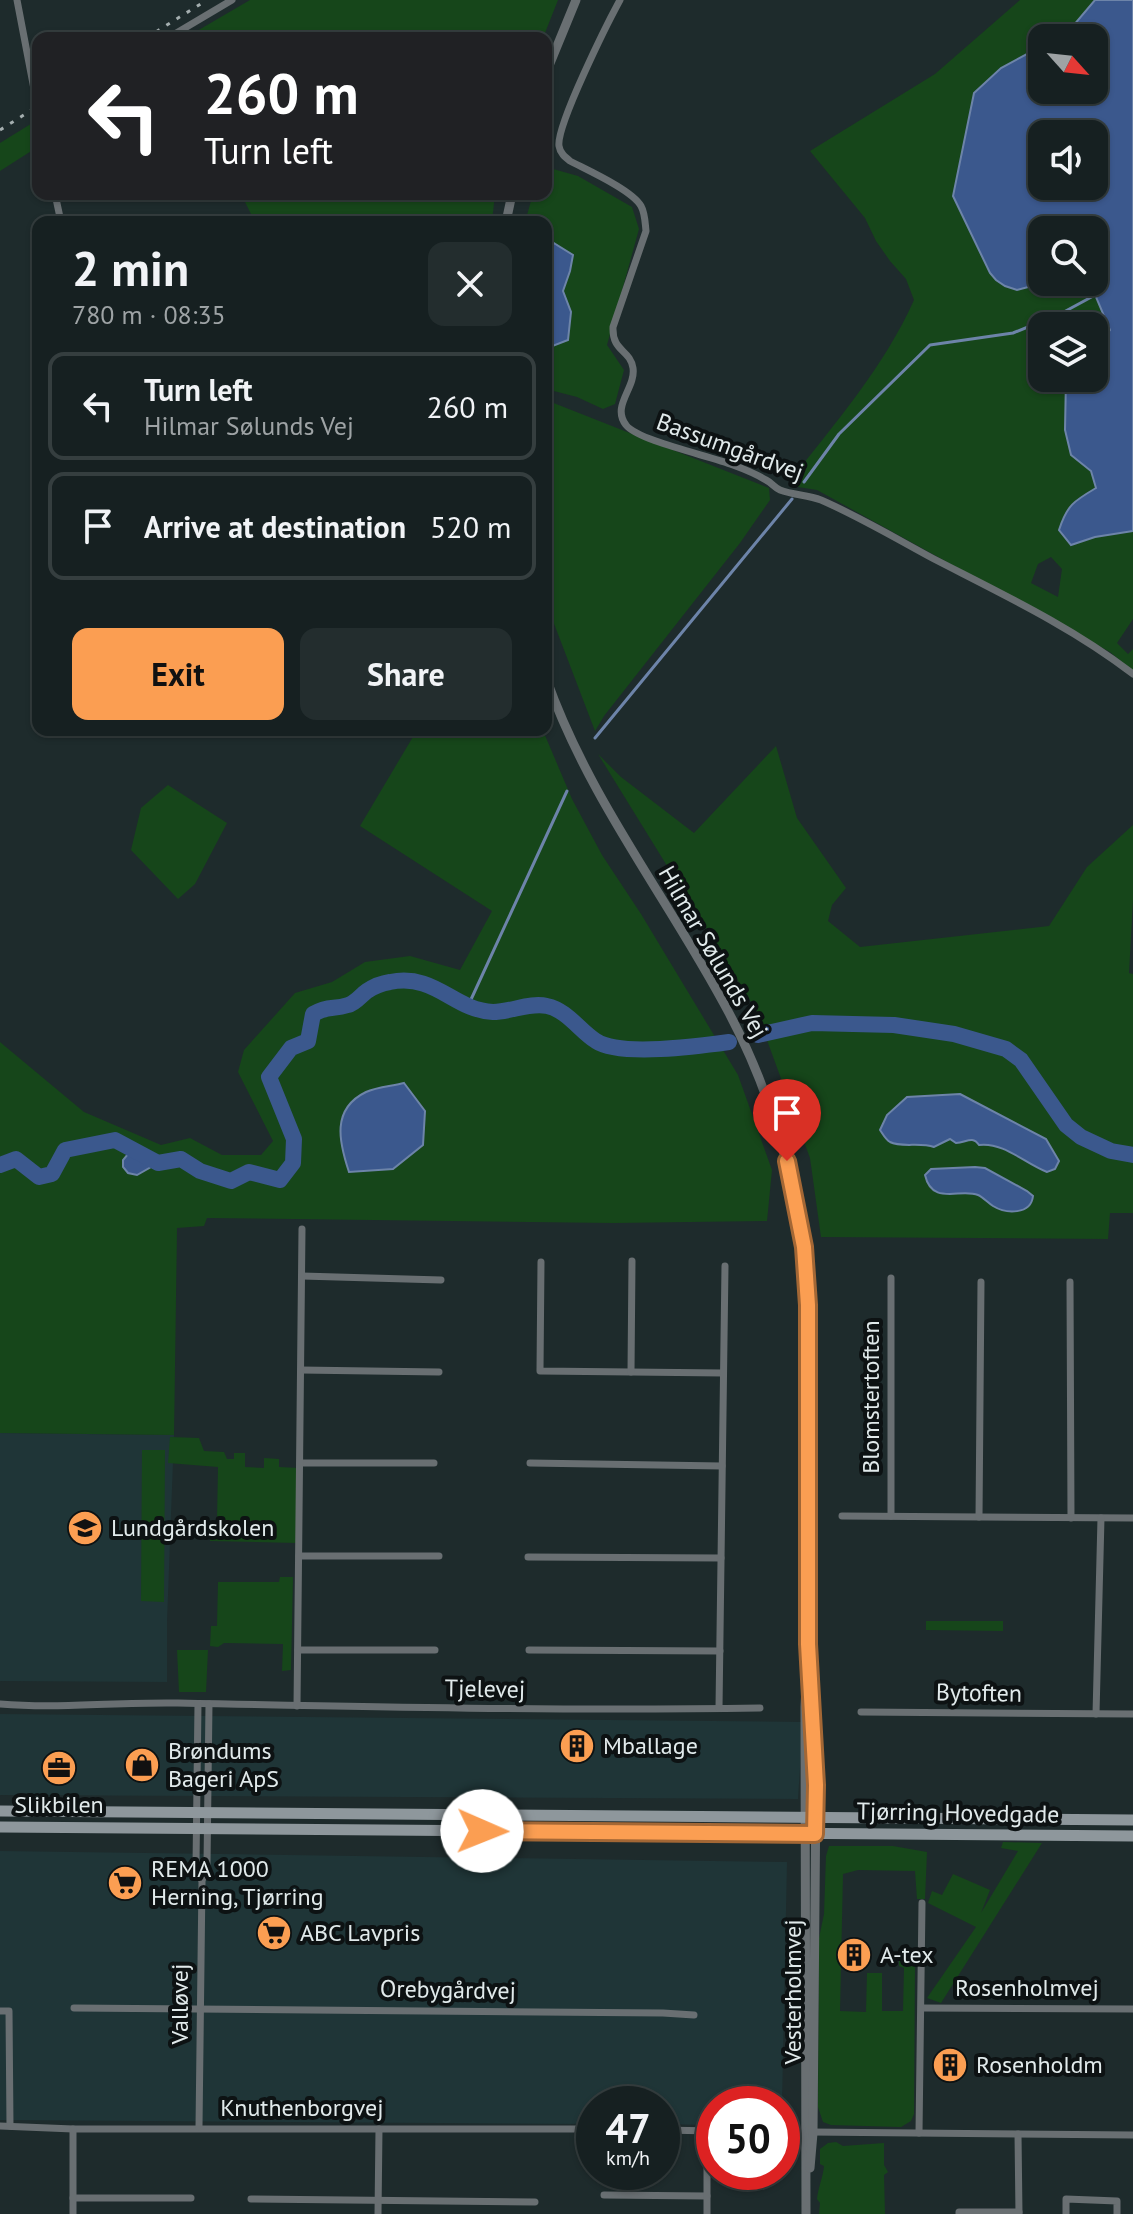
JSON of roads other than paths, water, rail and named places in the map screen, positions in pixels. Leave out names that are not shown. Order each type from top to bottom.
[{"type":"main road","name":"Tjørring Hovedgade","points":[[0,1811],[1133,1820]]},
{"type":"main road","name":"Tjørring Hovedgade","points":[[0,1827],[1133,1836]]},
{"type":"street","points":[[17,0],[32,79]]},
{"type":"street","points":[[178,32],[232,0]]},
{"type":"street","points":[[552,58],[576,0]]},
{"type":"street","name":"Bassumgårdvej","points":[[620,0],[589,62],[559,144],[562,154],[570,161],[634,197],[645,217],[646,231],[613,327],[616,344],[629,358],[634,370],[622,404],[621,417],[627,428],[668,445],[744,469],[770,481],[777,490],[819,499],[1011,598],[1102,650],[1133,674]]},
{"type":"street","name":"Hilmar Sølunds Vej","points":[[552,692],[598,795],[737,1029],[768,1100],[799,1212],[808,1286],[809,1333],[810,1817]]},
{"type":"street","points":[[297,1706],[302,1229]]},
{"type":"street","points":[[631,1372],[632,1261]]},
{"type":"street","points":[[541,1262],[540,1371],[723,1373]]},
{"type":"street","points":[[719,1708],[725,1266]]},
{"type":"street","points":[[302,1276],[441,1280]]},
{"type":"street","name":"Blomstertoften","points":[[891,1278],[891,1516]]},
{"type":"street","points":[[979,1517],[981,1282]]},
{"type":"street","points":[[1070,1282],[1071,1518]]},
{"type":"street","points":[[301,1370],[439,1372]]},
{"type":"street","points":[[300,1463],[434,1463]]},
{"type":"street","points":[[530,1463],[722,1466]]},
{"type":"street","points":[[842,1516],[1133,1518]]},
{"type":"street","points":[[1096,1714],[1101,1518]]},
{"type":"street","points":[[299,1556],[439,1556]]},
{"type":"street","points":[[528,1557],[721,1558]]},
{"type":"street","points":[[298,1650],[435,1650]]},
{"type":"street","points":[[529,1650],[720,1651]]},
{"type":"street","name":"Tjelevej","points":[[0,1704],[760,1708]]},
{"type":"street","points":[[198,1704],[203,1813]]},
{"type":"street","points":[[202,1829],[209,1704]]},
{"type":"street","name":"Bytoften","points":[[861,1712],[1133,1714]]},
{"type":"street","name":"Vesterholmvej","points":[[806,2214],[810,1817]]},
{"type":"street","name":"Valløvej","points":[[199,2127],[202,1881],[196,1865],[202,1829]]},
{"type":"street","name":"Rosenholmvej","points":[[919,2133],[922,1903]]},
{"type":"street","name":"Orebygårdvej","points":[[74,2008],[694,2015]]},
{"type":"street","name":"Rosenholmvej","points":[[922,2008],[1133,2009]]},
{"type":"street","points":[[0,2011],[9,2011],[10,2126]]},
{"type":"street","name":"Knuthenborgvej","points":[[0,2126],[73,2129],[576,2129]]},
{"type":"street","points":[[73,2129],[73,2214]]},
{"type":"street","points":[[378,2214],[379,2129]]},
{"type":"street","points":[[809,2132],[1133,2135]]},
{"type":"street","points":[[959,2214],[1019,2213],[1018,2134]]},
{"type":"street","points":[[707,2190],[707,2214]]},
{"type":"street","points":[[604,2195],[707,2196]]},
{"type":"street","points":[[73,2198],[191,2198]]},
{"type":"street","points":[[251,2199],[535,2202]]},
{"type":"street","points":[[1066,2214],[1066,2199],[1117,2201],[1117,2214]]},
{"type":"water","points":[[1095,0],[1133,0],[1133,531],[1095,537],[1071,545],[1059,530],[1065,515],[1072,504],[1096,488],[1091,471],[1071,455],[1065,430],[1066,392],[1108,392],[1108,312],[1102,312],[1096,296],[1108,296],[1108,216],[1028,216],[1028,287],[1017,290],[1005,286],[990,273],[953,196],[974,93],[1001,68],[1028,54],[1028,104],[1108,104],[1108,24],[1075,24]]},
{"type":"water","points":[[552,242],[573,255],[563,291],[571,312],[568,340],[552,346]]},
{"type":"water","points":[[404,1083],[425,1111],[423,1145],[393,1169],[349,1172],[341,1138],[347,1107],[366,1092]]},
{"type":"water","points":[[960,1094],[1046,1139],[1059,1161],[1055,1169],[1047,1172],[1005,1150],[979,1145],[971,1140],[956,1143],[950,1139],[934,1147],[894,1144],[880,1130],[887,1115],[907,1097]]},
{"type":"water","points":[[132,1149],[158,1163],[137,1175],[128,1173],[123,1167],[123,1160]]},
{"type":"water","points":[[985,1168],[1027,1191],[1033,1196],[1028,1207],[1017,1211],[1004,1210],[971,1193],[940,1193],[929,1184],[925,1175],[931,1169]]},
{"type":"waterway","points":[[804,482],[839,434],[930,345],[1013,333],[1093,296]]},
{"type":"waterway","points":[[595,738],[792,499]]},
{"type":"waterway","points":[[468,1006],[567,791]]},
{"type":"waterway","points":[[0,1165],[16,1159],[39,1177],[52,1174],[65,1150],[115,1140],[158,1163],[181,1159],[200,1171],[231,1181],[249,1172],[280,1180],[293,1163],[294,1139],[269,1077],[291,1048],[308,1041],[313,1014],[351,1004],[369,990],[390,982],[420,983],[479,1010],[493,1012],[534,1005],[554,1008],[590,1037],[607,1046],[661,1049],[729,1042]]},
{"type":"waterway","points":[[758,1035],[812,1023],[894,1025],[954,1034],[1006,1049],[1021,1060],[1066,1125],[1081,1137],[1111,1151],[1133,1155]]},
{"type":"railway","points":[[156,32],[207,0]]},
{"type":"railway","points":[[0,130],[32,110]]},
{"type":"place","name":"Lundgårdskolen","points":[[85,1528]]},
{"type":"place","name":"Mballage","points":[[577,1746]]},
{"type":"place","name":"Brøndums Bageri ApS","points":[[142,1765]]},
{"type":"place","name":"Slikbilen","points":[[59,1768]]},
{"type":"place","name":"REMA 1000 Herning, Tjørring","points":[[125,1883]]},
{"type":"place","name":"ABC Lavpris","points":[[274,1933]]},
{"type":"place","name":"A-tex","points":[[854,1955]]},
{"type":"place","name":"Rosenholdm","points":[[950,2065]]}]
